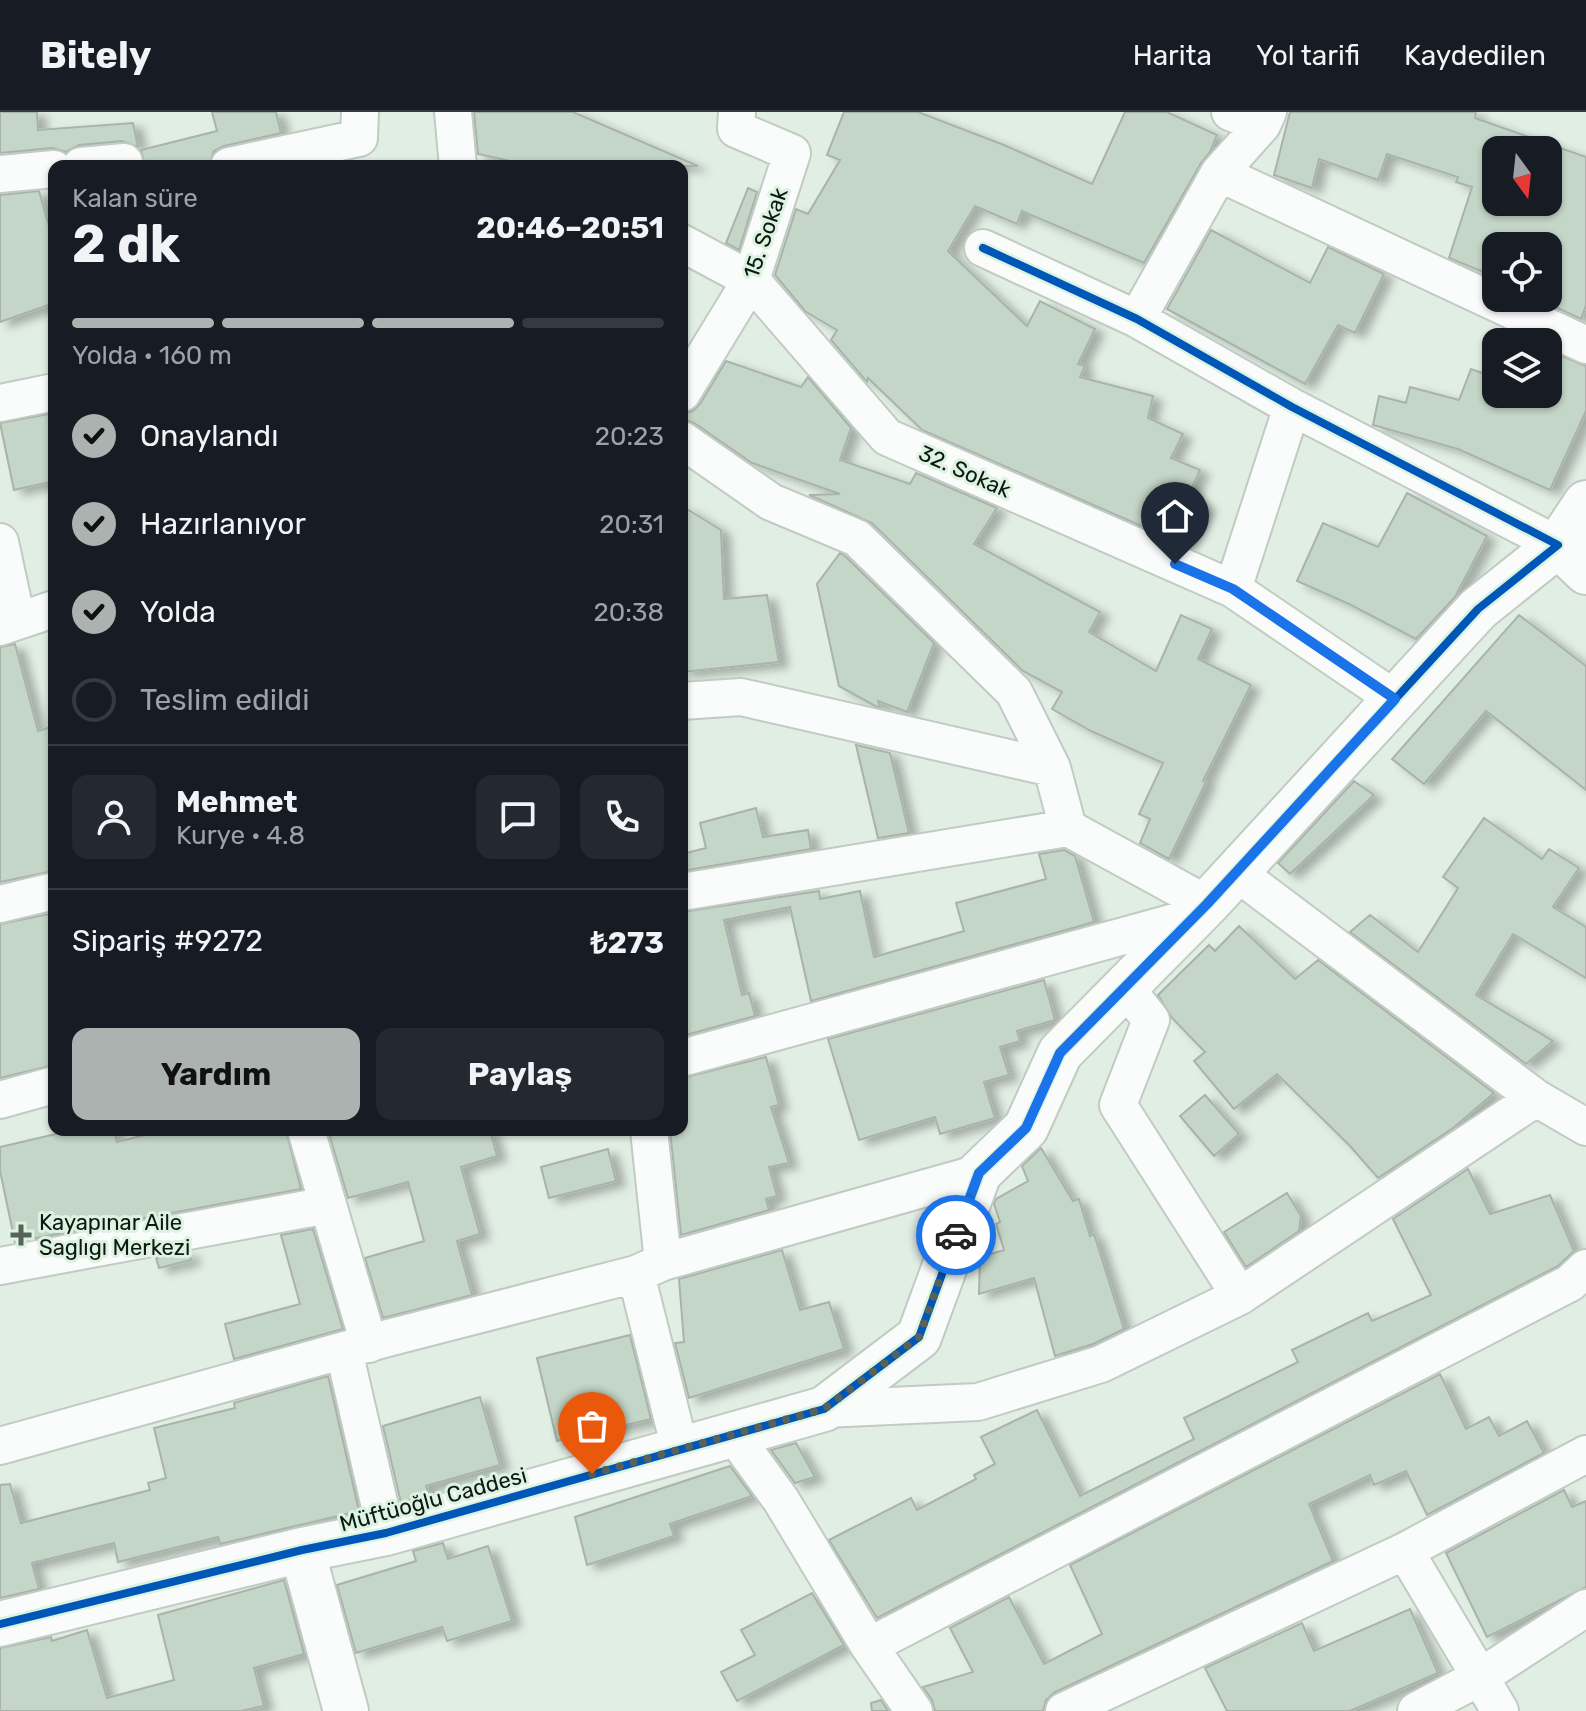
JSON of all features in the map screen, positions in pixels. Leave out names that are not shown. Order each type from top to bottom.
[{"type":"street","points":[[257,160],[359,138],[360,112]]},
{"type":"street","points":[[453,112],[457,160]]},
{"type":"street","name":"15. Sokak","points":[[688,383],[751,280],[792,153],[736,129],[737,112]]},
{"type":"street","points":[[1137,319],[1253,116]]},
{"type":"street","points":[[0,174],[48,170]]},
{"type":"street","points":[[1219,173],[1586,345]]},
{"type":"street","points":[[688,246],[751,280]]},
{"type":"street","points":[[983,248],[1137,319],[1572,559]]},
{"type":"street","name":"32. Sokak","points":[[751,280],[887,437],[1233,589],[1395,699]]},
{"type":"street","points":[[0,403],[48,393]]},
{"type":"street","points":[[1233,589],[1292,407]]},
{"type":"street","points":[[688,444],[771,502],[857,538],[1014,692],[1052,768],[1068,828]]},
{"type":"street","name":"Müftüoğlu Caddesi","points":[[0,1624],[302,1550],[386,1533],[824,1409],[919,1337],[979,1173],[1026,1128],[1060,1053],[1201,910],[1478,609],[1572,559],[1586,503]]},
{"type":"street","points":[[0,542],[9,624],[48,611]]},
{"type":"street","points":[[688,701],[741,697],[1052,768]]},
{"type":"street","points":[[688,891],[1068,828],[1201,910]]},
{"type":"street","points":[[1236,872],[1536,1098],[1586,1127]]},
{"type":"street","points":[[0,904],[48,892]]},
{"type":"street","points":[[688,1056],[1201,910]]},
{"type":"street","points":[[1126,988],[1151,1020],[1118,1105],[1240,1296]]},
{"type":"street","points":[[0,1100],[48,1087]]},
{"type":"street","points":[[824,1409],[978,1402],[1101,1364],[1240,1296],[1536,1098]]},
{"type":"street","points":[[308,1136],[328,1205],[357,1348],[386,1533]]},
{"type":"street","points":[[649,1136],[649,1268],[680,1449]]},
{"type":"street","points":[[0,1446],[649,1268],[979,1173]]},
{"type":"street","points":[[0,1266],[328,1205]]},
{"type":"street","points":[[869,1646],[1570,1283],[1586,1268]]},
{"type":"street","points":[[733,1434],[781,1500],[869,1646],[914,1711]]},
{"type":"street","points":[[1064,1711],[1405,1551],[1586,1454]]},
{"type":"street","points":[[302,1550],[342,1710]]},
{"type":"street","points":[[1405,1551],[1500,1711]]},
{"type":"street","points":[[1416,1711],[1480,1677],[1586,1608]]},
{"type":"building","points":[[0,112],[37,112],[38,130],[133,123],[138,147],[122,141],[79,145],[66,152],[52,148],[0,153]]},
{"type":"building","points":[[212,112],[276,112],[281,133],[224,146],[214,151],[211,160],[144,160],[141,150],[217,131]]},
{"type":"building","points":[[474,112],[573,112],[684,160],[506,160],[478,154]]},
{"type":"building","points":[[844,112],[918,112],[1092,184],[1125,112],[1167,112],[1217,135],[1144,263],[1022,211],[1017,224],[975,206],[948,251],[1027,326],[1040,301],[1095,329],[1078,364],[1085,366],[1080,377],[1153,396],[1148,418],[1183,434],[1171,458],[1200,470],[1188,496],[1207,506],[1185,545],[922,430],[868,378],[867,382],[831,340],[837,330],[806,312],[775,275],[796,209],[808,214],[840,160],[827,155]]},
{"type":"building","points":[[1290,112],[1476,112],[1475,118],[1526,136],[1482,136],[1482,216],[1562,216],[1562,149],[1586,157],[1586,305],[1581,319],[1562,310],[1562,232],[1482,232],[1482,271],[1449,258],[1472,187],[1456,182],[1458,177],[1387,154],[1378,180],[1319,159],[1312,188],[1274,175]]},
{"type":"building","points":[[748,188],[757,192],[739,250],[726,243]]},
{"type":"building","points":[[39,191],[48,223],[48,305],[0,322],[0,195]]},
{"type":"building","points":[[1211,230],[1310,283],[1328,247],[1384,274],[1355,333],[1338,325],[1305,384],[1167,309]]},
{"type":"building","points":[[1562,356],[1586,366],[1586,411],[1550,490],[1458,449],[1373,425],[1379,396],[1406,403],[1410,387],[1459,400],[1471,369],[1482,373],[1482,408],[1562,408]]},
{"type":"building","points":[[726,361],[801,387],[808,377],[851,428],[840,460],[910,484],[916,473],[997,508],[974,544],[1100,612],[1089,632],[1156,671],[1181,615],[1212,629],[1198,659],[1251,685],[1203,781],[1206,782],[1169,859],[1140,843],[1150,819],[1139,814],[1163,763],[1091,731],[1052,709],[1062,692],[1023,671],[872,523],[809,495],[840,494],[752,463],[688,421],[688,412],[700,404]]},
{"type":"building","points":[[48,414],[48,482],[14,490],[0,423]]},
{"type":"building","points":[[1407,493],[1487,536],[1455,597],[1416,639],[1297,581],[1323,523],[1378,547]]},
{"type":"building","points":[[688,510],[721,530],[724,599],[767,595],[779,662],[688,671]]},
{"type":"building","points":[[840,553],[934,643],[907,712],[878,701],[880,707],[877,707],[839,686],[817,584]]},
{"type":"building","points":[[1519,615],[1586,666],[1586,790],[1486,711],[1424,784],[1392,759]]},
{"type":"building","points":[[15,644],[38,731],[48,728],[48,872],[0,882],[0,647]]},
{"type":"building","points":[[856,745],[890,753],[909,833],[878,838]]},
{"type":"building","points":[[1354,781],[1374,795],[1290,874],[1278,863]]},
{"type":"building","points":[[756,808],[763,837],[808,830],[811,849],[688,870],[688,852],[706,848],[700,823]]},
{"type":"building","points":[[1484,818],[1542,859],[1549,849],[1579,868],[1553,907],[1586,927],[1586,978],[1513,934],[1476,995],[1553,1041],[1526,1064],[1350,932],[1370,915],[1418,952],[1458,888],[1443,877]]},
{"type":"building","points":[[1064,850],[1075,856],[1094,922],[811,1001],[790,907],[724,920],[742,995],[749,993],[755,1016],[688,1034],[688,911],[819,891],[820,899],[860,891],[874,957],[964,931],[956,903],[1046,879],[1039,854]]},
{"type":"building","points":[[48,914],[48,1066],[0,1078],[0,924]]},
{"type":"building","points":[[1239,926],[1295,979],[1318,960],[1494,1093],[1453,1128],[1378,1178],[1277,1074],[1234,1109],[1194,1061],[1205,1052],[1172,1018],[1158,995],[1209,945],[1215,951]]},
{"type":"building","points":[[1044,980],[1055,1020],[1017,1031],[1020,1041],[1000,1047],[1009,1075],[984,1082],[995,1118],[940,1134],[935,1117],[859,1140],[828,1039]]},
{"type":"building","points":[[766,1057],[779,1105],[771,1107],[789,1163],[769,1167],[777,1196],[766,1199],[769,1210],[681,1235],[671,1136],[688,1136],[688,1076]]},
{"type":"building","points":[[1205,1095],[1239,1134],[1214,1156],[1180,1116]]},
{"type":"building","points":[[48,1136],[116,1136],[117,1142],[140,1136],[288,1136],[301,1189],[15,1242],[0,1171],[0,1147]]},
{"type":"building","points":[[330,1136],[492,1136],[497,1156],[461,1167],[480,1234],[457,1241],[472,1295],[383,1318],[365,1258],[424,1241],[408,1182],[348,1198]]},
{"type":"building","points":[[1041,1148],[1073,1201],[1079,1199],[1090,1236],[1094,1234],[1124,1329],[1093,1344],[1055,1356],[1034,1278],[979,1294],[980,1257],[1004,1250],[996,1224],[1000,1222],[994,1204],[996,1199],[1028,1181],[1022,1166]]},
{"type":"building","points":[[608,1149],[616,1181],[549,1198],[541,1167]]},
{"type":"building","points":[[1468,1169],[1490,1214],[1550,1195],[1574,1251],[1558,1266],[877,1618],[829,1540],[911,1498],[917,1510],[976,1479],[974,1475],[995,1464],[981,1437],[1037,1410],[1080,1496],[1194,1439],[1184,1418],[1298,1362],[1292,1350],[1368,1313],[1372,1321],[1431,1295],[1393,1219]]},
{"type":"building","points":[[1287,1193],[1301,1216],[1299,1231],[1246,1267],[1224,1232]]},
{"type":"building","points":[[313,1229],[343,1329],[234,1359],[225,1324],[300,1304],[281,1235]]},
{"type":"building","points":[[782,1250],[800,1310],[829,1302],[844,1349],[689,1398],[675,1343],[684,1342],[679,1279]]},
{"type":"building","points":[[189,1252],[191,1260],[159,1268],[156,1258]]},
{"type":"building","points":[[630,1335],[651,1419],[557,1441],[537,1358]]},
{"type":"building","points":[[1440,1374],[1466,1429],[1489,1417],[1499,1436],[1527,1421],[1544,1453],[1427,1515],[1406,1471],[1374,1485],[1370,1475],[1309,1504],[1333,1561],[1055,1692],[1046,1700],[1043,1711],[935,1711],[923,1687],[973,1672],[950,1628],[1009,1597],[1044,1664],[1102,1634],[1070,1565]]},
{"type":"building","points":[[328,1376],[359,1511],[220,1544],[218,1537],[118,1562],[114,1543],[32,1563],[39,1589],[0,1598],[0,1485],[10,1484],[21,1523],[150,1490],[148,1483],[166,1478],[154,1428],[235,1408],[234,1403]]},
{"type":"building","points":[[480,1397],[500,1465],[426,1486],[429,1495],[401,1503],[383,1426]]},
{"type":"building","points":[[796,1443],[815,1477],[795,1483],[771,1450]]},
{"type":"building","points":[[730,1466],[752,1496],[670,1524],[674,1536],[587,1565],[575,1517]]},
{"type":"building","points":[[1564,1490],[1572,1507],[1586,1501],[1586,1587],[1487,1637],[1446,1553]]},
{"type":"building","points":[[443,1543],[448,1559],[488,1546],[512,1621],[447,1641],[442,1627],[356,1653],[337,1585],[416,1561],[413,1551]]},
{"type":"building","points":[[284,1580],[304,1654],[254,1668],[264,1706],[241,1711],[0,1711],[0,1648],[51,1637],[52,1641],[87,1630],[107,1698],[174,1680],[158,1615]]},
{"type":"building","points":[[812,1593],[844,1645],[737,1701],[721,1672],[755,1655],[741,1630]]},
{"type":"building","points":[[1410,1609],[1438,1673],[1350,1711],[1227,1711],[1205,1668],[1302,1623],[1314,1651]]},
{"type":"building","points":[[881,1700],[888,1711],[872,1711],[871,1703]]},
{"type":"cycle path","points":[[0,1624],[302,1550],[386,1533],[824,1409],[919,1337],[979,1173],[1026,1128],[1060,1053],[1207,904],[1478,609],[1558,545],[1292,407],[1137,319],[983,248]]},
{"type":"way so far","points":[[592,1474],[824,1409],[919,1337],[956,1235]]},
{"type":"place","name":"Kayapınar Aile Saglıgı Merkezi","points":[[21,1235]]},
{"type":"route","points":[[956,1235],[979,1173],[1026,1128],[1060,1053],[1207,904],[1395,699],[1233,589],[1175,564]]}]
